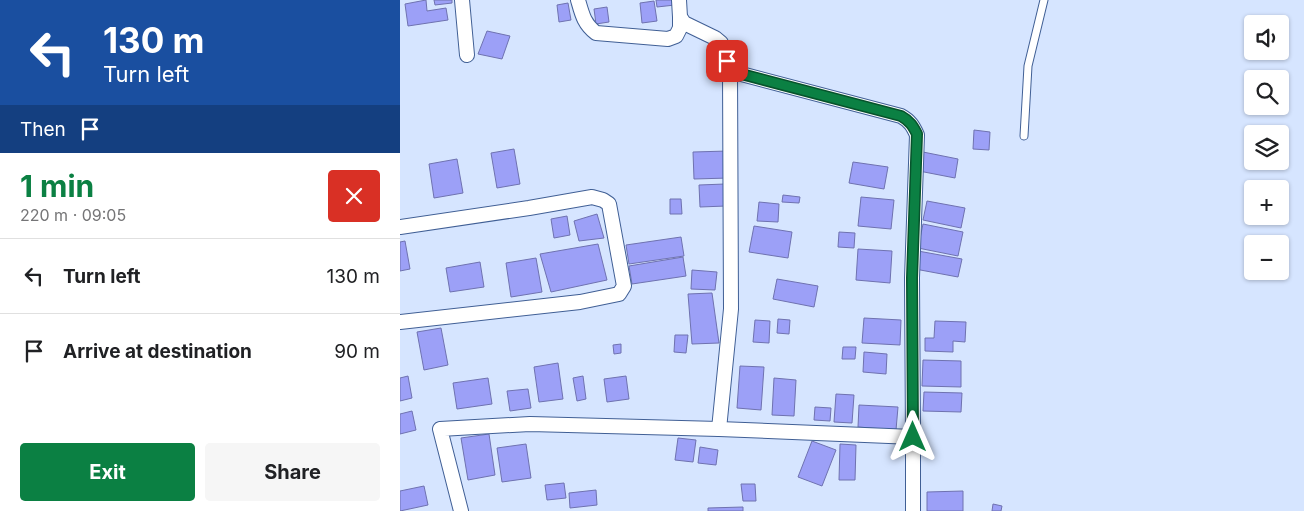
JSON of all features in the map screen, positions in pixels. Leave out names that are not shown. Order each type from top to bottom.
[{"type":"street","points":[[462,0],[467,56]]},
{"type":"street","points":[[578,0],[583,18],[588,27],[596,33],[668,39],[676,36],[680,28],[679,0]]},
{"type":"street","points":[[680,17],[684,23],[715,38],[721,43],[730,71],[731,308],[719,429]]},
{"type":"street","points":[[730,71],[901,116],[909,120],[917,134],[912,278],[913,511]]},
{"type":"street","points":[[400,227],[592,197],[609,204],[624,286],[618,294],[580,302],[400,322]]},
{"type":"street","points":[[461,511],[440,429],[530,424],[913,437]]},
{"type":"lane","points":[[1024,136],[1028,66],[1044,0]]},
{"type":"building","points":[[426,0],[427,11],[446,8],[448,20],[408,26],[405,4]]},
{"type":"building","points":[[434,0],[452,0],[452,3],[435,5]]},
{"type":"building","points":[[656,0],[675,0],[675,5],[657,7]]},
{"type":"building","points":[[654,1],[657,21],[642,23],[640,3]]},
{"type":"building","points":[[568,3],[571,20],[559,22],[557,5]]},
{"type":"building","points":[[607,7],[609,22],[596,24],[594,9]]},
{"type":"building","points":[[487,31],[510,36],[502,59],[478,54]]},
{"type":"building","points":[[974,130],[990,132],[989,150],[973,149]]},
{"type":"building","points":[[514,149],[520,184],[497,188],[491,153]]},
{"type":"building","points":[[728,151],[729,178],[694,179],[693,152]]},
{"type":"building","points":[[923,152],[958,159],[955,178],[919,171]]},
{"type":"building","points":[[457,159],[463,193],[434,198],[429,164]]},
{"type":"building","points":[[853,162],[888,167],[884,189],[849,183]]},
{"type":"building","points":[[725,184],[726,206],[700,207],[699,185]]},
{"type":"building","points":[[783,195],[800,197],[799,203],[782,202]]},
{"type":"building","points":[[861,197],[894,200],[891,229],[858,226]]},
{"type":"building","points":[[670,199],[681,199],[682,214],[670,214]]},
{"type":"building","points":[[927,201],[965,208],[961,228],[923,220]]},
{"type":"building","points":[[759,202],[779,204],[778,222],[757,221]]},
{"type":"building","points":[[597,214],[604,238],[579,241],[574,221]]},
{"type":"building","points":[[567,216],[570,235],[554,238],[551,219]]},
{"type":"building","points":[[923,224],[963,232],[958,256],[918,248]]},
{"type":"building","points":[[754,226],[792,232],[788,258],[749,252]]},
{"type":"building","points":[[839,232],[855,233],[854,248],[838,247]]},
{"type":"building","points":[[681,237],[684,256],[629,264],[626,245]]},
{"type":"building","points":[[405,241],[410,269],[400,271],[400,242]]},
{"type":"building","points":[[598,244],[607,280],[551,292],[540,254]]},
{"type":"building","points":[[858,249],[892,251],[890,283],[856,280]]},
{"type":"building","points":[[918,251],[962,259],[958,277],[915,269]]},
{"type":"building","points":[[683,257],[686,276],[632,284],[629,266]]},
{"type":"building","points":[[536,258],[542,292],[511,297],[506,263]]},
{"type":"building","points":[[480,262],[484,287],[450,292],[446,268]]},
{"type":"building","points":[[692,270],[717,272],[715,290],[691,289]]},
{"type":"building","points":[[777,279],[818,286],[814,307],[773,299]]},
{"type":"building","points":[[712,293],[719,343],[692,344],[688,294]]},
{"type":"building","points":[[864,318],[901,320],[900,345],[862,343]]},
{"type":"building","points":[[778,319],[790,320],[789,334],[777,333]]},
{"type":"building","points":[[755,320],[770,321],[769,343],[753,342]]},
{"type":"building","points":[[935,321],[966,322],[965,342],[953,341],[953,352],[925,351],[925,338],[934,338]]},
{"type":"building","points":[[441,328],[448,365],[424,370],[417,332]]},
{"type":"building","points":[[675,335],[688,335],[686,353],[674,352]]},
{"type":"building","points":[[621,344],[621,353],[614,354],[613,345]]},
{"type":"building","points":[[843,347],[856,347],[855,359],[842,359]]},
{"type":"building","points":[[864,352],[887,354],[886,374],[863,372]]},
{"type":"building","points":[[923,360],[961,361],[961,387],[922,386]]},
{"type":"building","points":[[558,363],[563,399],[539,402],[534,367]]},
{"type":"building","points":[[740,366],[764,367],[761,410],[737,408]]},
{"type":"building","points":[[408,376],[412,398],[400,401],[400,378]]},
{"type":"building","points":[[583,376],[586,399],[577,401],[573,378]]},
{"type":"building","points":[[626,376],[629,399],[607,402],[604,379]]},
{"type":"building","points":[[488,378],[492,404],[457,409],[453,383]]},
{"type":"building","points":[[774,378],[796,380],[794,416],[772,415]]},
{"type":"building","points":[[528,389],[531,408],[510,411],[507,391]]},
{"type":"building","points":[[924,392],[962,393],[961,412],[923,411]]},
{"type":"building","points":[[836,394],[854,395],[852,423],[834,422]]},
{"type":"building","points":[[859,405],[898,407],[896,430],[858,427]]},
{"type":"building","points":[[815,407],[831,408],[830,421],[814,420]]},
{"type":"building","points":[[412,411],[416,430],[400,434],[400,414]]},
{"type":"building","points":[[489,434],[495,475],[468,480],[461,438]]},
{"type":"building","points":[[678,438],[696,440],[693,462],[675,460]]},
{"type":"building","points":[[812,441],[836,450],[822,486],[798,477]]},
{"type":"building","points":[[526,444],[531,478],[502,482],[497,448]]},
{"type":"building","points":[[840,444],[856,445],[855,480],[839,480]]},
{"type":"building","points":[[700,447],[718,450],[716,465],[698,463]]},
{"type":"building","points":[[564,483],[566,498],[547,500],[545,485]]},
{"type":"building","points":[[741,484],[755,484],[756,501],[743,501]]},
{"type":"building","points":[[424,486],[428,505],[400,511],[400,491]]},
{"type":"building","points":[[596,490],[597,505],[570,508],[569,493]]},
{"type":"building","points":[[963,491],[963,511],[927,511],[927,492]]},
{"type":"building","points":[[993,504],[1002,506],[1001,511],[992,511]]},
{"type":"building","points":[[743,507],[743,511],[708,511],[708,508]]},
{"type":"route","points":[[727,61],[730,71],[901,116],[909,120],[917,134],[912,278],[913,437]]}]
